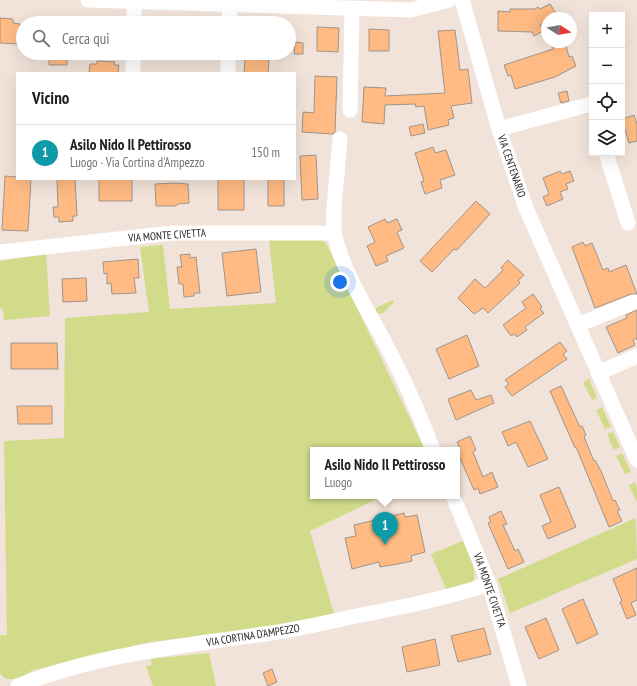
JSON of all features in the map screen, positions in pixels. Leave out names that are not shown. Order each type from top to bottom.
[{"type":"street","points":[[88,0],[238,2],[411,10],[449,0]]},
{"type":"street","name":"VIA CENTENARIO","points":[[462,0],[499,129],[526,208],[637,460]]},
{"type":"street","points":[[134,1],[134,16]]},
{"type":"street","points":[[232,16],[238,2]]},
{"type":"street","points":[[350,110],[352,8]]},
{"type":"street","points":[[133,60],[133,72]]},
{"type":"street","points":[[228,60],[228,72]]},
{"type":"street","points":[[499,129],[589,105]]},
{"type":"street","points":[[340,139],[334,207],[334,233],[338,251],[364,306],[401,375],[432,447]]},
{"type":"street","points":[[607,156],[628,223]]},
{"type":"street","name":"VIA MONTE CIVETTA","points":[[0,252],[174,233],[334,233]]},
{"type":"street","points":[[578,325],[634,302]]},
{"type":"street","points":[[598,373],[637,356]]},
{"type":"street","name":"VIA MONTE CIVETTA","points":[[454,499],[489,584],[519,686]]},
{"type":"street","name":"VIA CORTINA D'AMPEZZO","points":[[18,686],[49,673],[134,653],[281,631],[406,606],[489,584]]},
{"type":"green space","points":[[269,240],[321,240],[326,243],[424,447],[310,447],[310,499],[377,499],[310,531],[334,614],[287,625],[150,642],[33,670],[16,679],[7,679],[3,677],[0,673],[0,635],[7,635],[4,441],[64,438],[65,318],[149,312],[140,247],[163,245],[170,309],[276,303]]},
{"type":"green space","points":[[46,254],[50,316],[4,320],[3,309],[0,308],[0,261]]},
{"type":"green space","points":[[393,300],[394,302],[383,313],[377,314],[375,311],[377,307]]},
{"type":"green space","points":[[589,379],[597,398],[592,400],[583,382]]},
{"type":"green space","points":[[602,407],[611,427],[605,429],[596,410]]},
{"type":"green space","points":[[613,432],[620,447],[614,450],[607,434]]},
{"type":"green space","points":[[622,453],[631,472],[625,474],[616,456]]},
{"type":"green space","points":[[635,482],[637,487],[637,502],[629,485]]},
{"type":"green space","points":[[636,518],[637,559],[510,613],[498,579]]},
{"type":"green space","points":[[463,541],[474,568],[474,579],[472,585],[447,591],[431,554]]},
{"type":"green space","points":[[209,653],[216,686],[153,686],[146,666],[152,665],[150,659]]},
{"type":"building","points":[[550,4],[555,12],[541,12],[541,32],[534,36],[532,32],[498,31],[498,11],[510,12],[510,9],[535,9],[538,7],[540,9]]},
{"type":"building","points":[[0,18],[13,19],[13,23],[16,23],[16,44],[0,43]]},
{"type":"building","points":[[317,27],[339,28],[338,52],[317,51]]},
{"type":"building","points":[[369,29],[389,30],[389,51],[369,51]]},
{"type":"building","points":[[455,30],[460,70],[468,69],[472,103],[451,106],[454,118],[448,120],[449,125],[428,130],[424,106],[416,107],[415,104],[385,105],[384,124],[362,122],[364,87],[386,88],[385,96],[445,93],[438,31]]},
{"type":"building","points":[[296,42],[303,43],[303,54],[296,54]]},
{"type":"building","points":[[567,48],[569,57],[572,56],[576,66],[555,77],[515,89],[511,75],[508,76],[504,65],[553,49]]},
{"type":"building","points":[[49,60],[67,60],[67,65],[49,65]]},
{"type":"building","points":[[245,60],[269,60],[268,72],[244,72]]},
{"type":"building","points":[[97,61],[115,62],[114,65],[119,65],[118,72],[89,72],[90,64],[97,64]]},
{"type":"building","points":[[315,76],[337,77],[335,132],[333,134],[302,132],[303,112],[314,113]]},
{"type":"building","points":[[567,91],[569,101],[561,103],[558,93]]},
{"type":"building","points":[[634,115],[637,124],[637,141],[629,143],[625,129],[625,118]]},
{"type":"building","points":[[423,124],[425,133],[411,136],[409,127]]},
{"type":"building","points":[[433,147],[435,153],[446,150],[455,175],[440,180],[442,188],[425,194],[421,182],[424,181],[415,153]]},
{"type":"building","points":[[316,155],[318,199],[302,200],[300,156]]},
{"type":"building","points":[[560,171],[562,174],[570,171],[574,181],[566,184],[568,189],[560,192],[563,199],[547,206],[543,197],[549,194],[543,178]]},
{"type":"building","points":[[5,176],[16,177],[16,180],[31,180],[28,231],[2,230]]},
{"type":"building","points":[[57,180],[75,180],[77,216],[73,216],[73,221],[59,222],[59,217],[54,217],[53,207],[58,207]]},
{"type":"building","points":[[99,180],[132,180],[132,201],[99,201]]},
{"type":"building","points":[[218,180],[244,180],[244,210],[218,210]]},
{"type":"building","points":[[268,180],[284,180],[284,206],[268,206]]},
{"type":"building","points":[[155,184],[188,184],[189,203],[178,204],[176,206],[156,206]]},
{"type":"building","points":[[476,201],[490,214],[457,250],[454,249],[432,272],[420,261]]},
{"type":"building","points":[[385,219],[387,223],[397,219],[402,230],[397,232],[404,248],[386,256],[388,261],[376,266],[367,246],[375,242],[368,227]]},
{"type":"building","points":[[583,242],[585,246],[592,243],[603,270],[608,268],[609,272],[626,265],[637,294],[631,294],[595,308],[572,247]]},
{"type":"building","points":[[256,249],[261,292],[227,296],[222,253]]},
{"type":"building","points":[[190,254],[190,258],[196,257],[200,293],[194,293],[194,296],[184,297],[183,284],[179,284],[177,267],[182,267],[180,255]]},
{"type":"building","points":[[138,259],[139,278],[134,278],[136,293],[112,294],[111,283],[107,284],[107,273],[104,274],[103,262]]},
{"type":"building","points":[[508,260],[524,275],[518,281],[520,283],[488,313],[483,308],[474,314],[458,298],[475,279],[485,288],[503,270],[501,268]]},
{"type":"building","points":[[86,278],[87,301],[63,302],[62,279]]},
{"type":"building","points":[[533,294],[542,307],[540,309],[544,313],[525,327],[527,330],[517,337],[515,334],[511,336],[503,325],[526,308],[522,302]]},
{"type":"building","points":[[637,310],[637,340],[636,338],[633,340],[635,345],[618,353],[606,327],[627,318],[626,315]]},
{"type":"building","points":[[467,335],[479,366],[449,379],[436,349]]},
{"type":"building","points":[[560,342],[567,351],[563,354],[567,359],[512,396],[505,387],[509,384],[505,380]]},
{"type":"building","points":[[11,343],[57,343],[58,369],[11,369]]},
{"type":"building","points":[[561,386],[580,427],[582,426],[586,435],[584,436],[586,442],[594,461],[595,460],[601,471],[613,501],[615,500],[620,510],[617,511],[622,521],[609,527],[576,447],[575,448],[550,391]]},
{"type":"building","points":[[471,390],[476,400],[491,395],[494,403],[456,420],[448,399]]},
{"type":"building","points":[[17,406],[52,406],[52,424],[18,424]]},
{"type":"building","points":[[530,421],[548,459],[528,467],[516,442],[508,446],[502,432]]},
{"type":"building","points":[[470,436],[476,450],[473,452],[483,477],[492,472],[498,487],[480,494],[478,488],[474,490],[460,458],[460,447],[457,442]]},
{"type":"building","points":[[559,487],[576,527],[548,539],[542,526],[551,522],[540,495]]},
{"type":"building","points":[[501,511],[507,524],[503,525],[515,551],[518,549],[524,562],[508,569],[488,523],[491,522],[489,517]]},
{"type":"building","points":[[404,513],[405,517],[417,515],[425,552],[411,556],[412,561],[380,567],[379,562],[352,569],[345,538],[356,536],[354,525]]},
{"type":"building","points":[[637,568],[637,600],[631,603],[636,615],[627,619],[620,602],[622,601],[613,579]]},
{"type":"building","points":[[583,599],[598,634],[577,644],[562,609]]},
{"type":"building","points":[[546,618],[559,650],[539,659],[525,627]]},
{"type":"building","points":[[484,628],[491,654],[458,662],[451,636]]},
{"type":"building","points":[[435,639],[440,665],[407,672],[402,647]]},
{"type":"building","points":[[272,669],[277,682],[268,686],[263,673]]},
{"type":"place","name":"Asilo Nido Il Pettirosso","points":[[385,545]]}]
